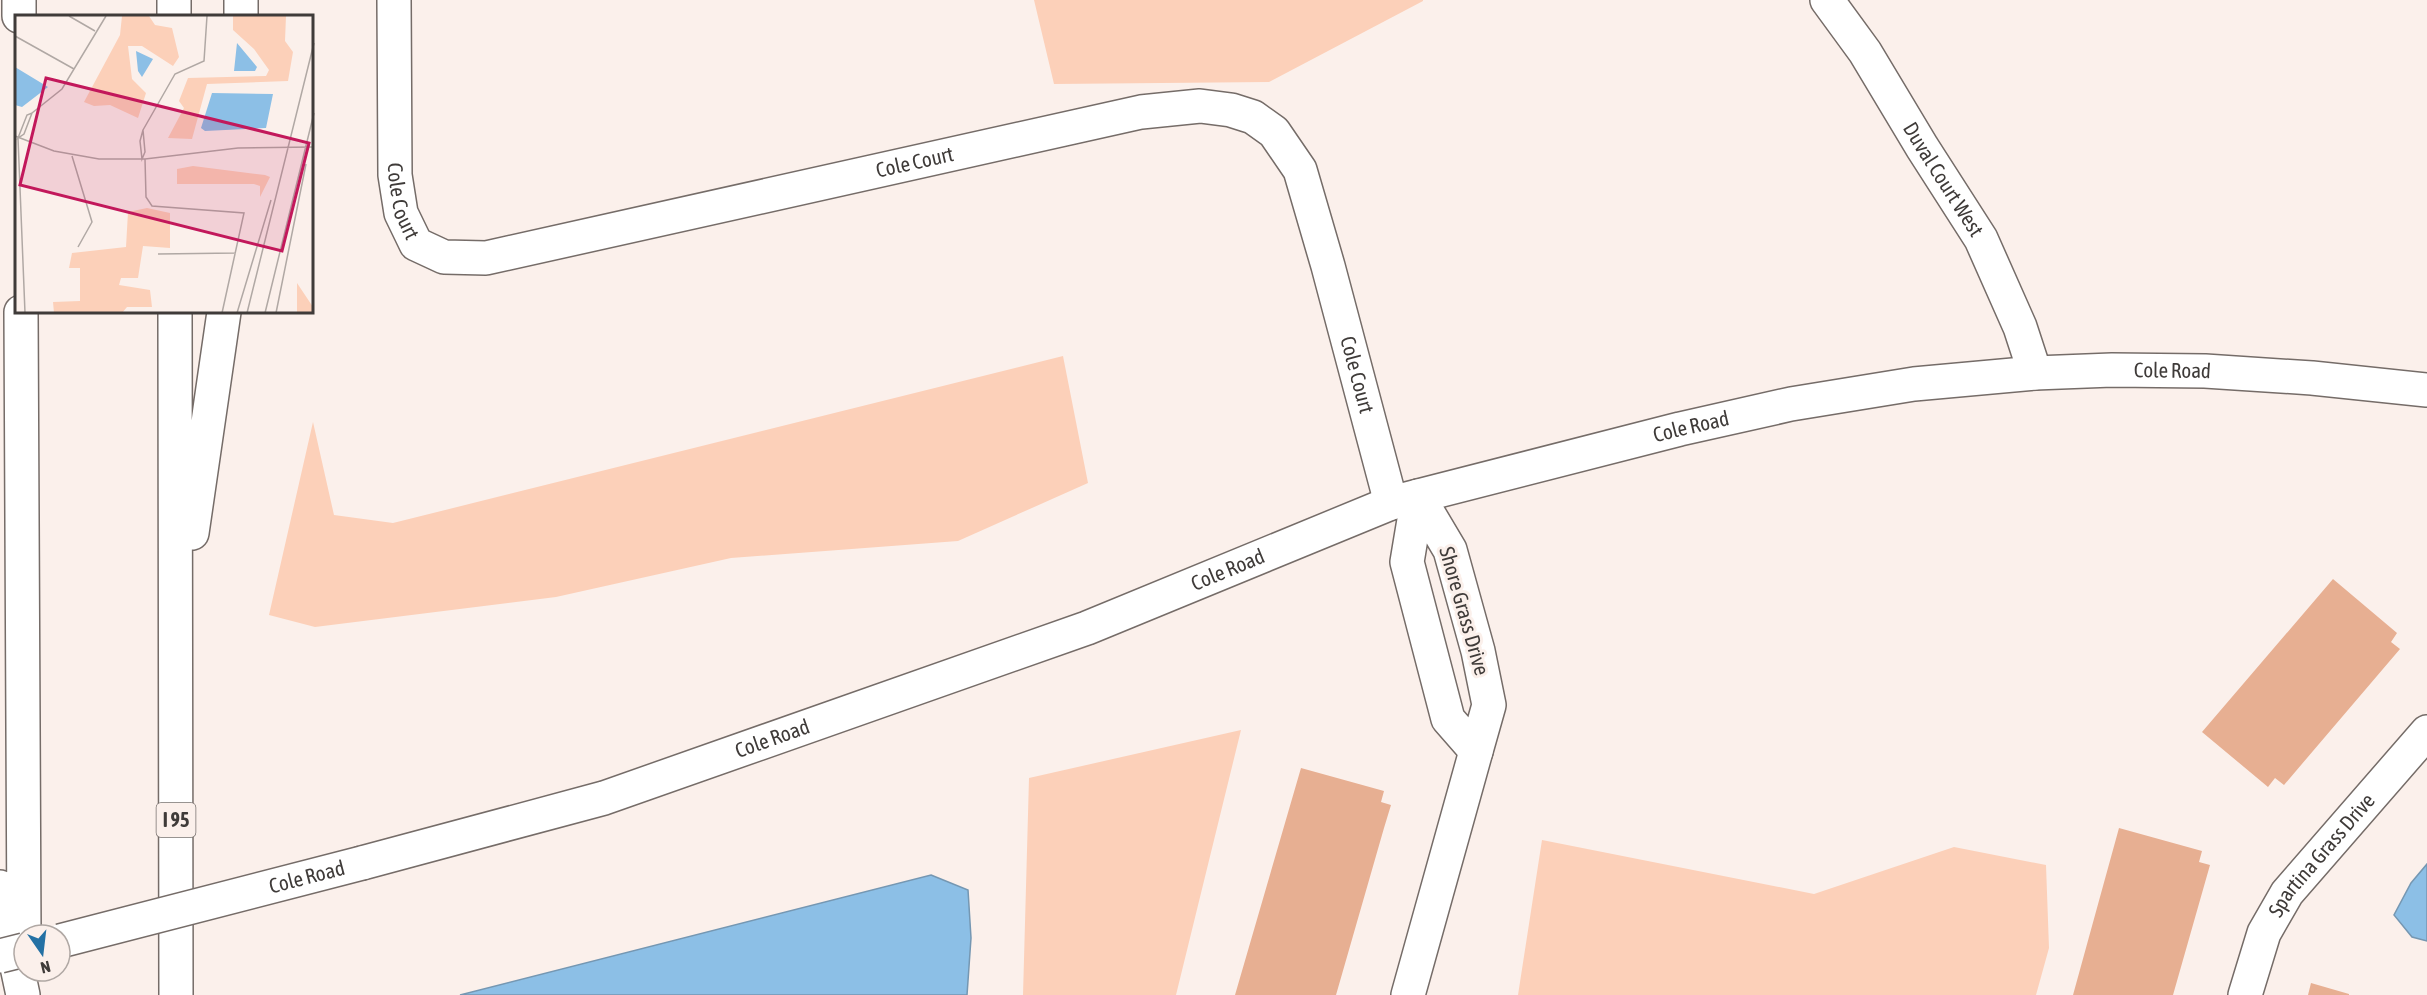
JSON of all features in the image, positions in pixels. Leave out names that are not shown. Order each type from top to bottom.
[{"type":"main road","name":"Cole Court","points":[[394,0],[395,176],[401,213],[416,244],[444,257],[486,258],[1141,112],[1200,106],[1231,110],[1253,117],[1274,132],[1300,170],[1328,266],[1405,499]]},
{"type":"main road","name":"Duval Court West","points":[[1827,0],[1865,52],[1981,239],[2020,327],[2035,373]]},
{"type":"main road","points":[[21,314],[24,923]]},
{"type":"main road","name":"I 95","points":[[175,314],[176,995]]},
{"type":"main road","points":[[176,645],[224,314]]},
{"type":"main road","name":"Cole Road","points":[[72,938],[362,863],[615,794],[1087,628],[1405,499],[1680,429],[1791,404],[1914,384],[2035,373],[2112,370],[2205,371],[2312,378],[2427,390]]},
{"type":"main road","name":"Shore Grass Drive","points":[[1405,499],[1450,550],[1478,651],[1489,705],[1408,995]]},
{"type":"main road","name":"Shore Grass Drive","points":[[1405,499],[1407,562],[1448,719],[1476,751]]},
{"type":"main road","points":[[1433,663],[1478,651]]},
{"type":"main road","name":"Spartina Grass Drive","points":[[2245,995],[2264,933],[2287,893],[2427,732]]},
{"type":"main road","points":[[0,886],[24,995]]},
{"type":"shaded area","points":[[1034,0],[1423,1],[1269,82],[1054,84]]},
{"type":"shaded area","points":[[1063,356],[1088,483],[958,541],[731,558],[556,597],[315,627],[269,615],[313,422],[334,515],[393,523]]},
{"type":"shaded area","points":[[1241,730],[1176,995],[1023,995],[1029,778]]},
{"type":"shaded area","points":[[1542,840],[1814,894],[1954,847],[2046,865],[2049,948],[2036,995],[1518,995]]},
{"type":"water","points":[[2427,864],[2427,941],[2412,937],[2394,915],[2411,883]]},
{"type":"water","points":[[931,875],[968,890],[971,938],[967,995],[460,995]]},
{"type":"building","points":[[2333,579],[2397,633],[2391,642],[2400,649],[2284,785],[2275,778],[2268,787],[2202,732]]},
{"type":"building","points":[[1301,768],[1384,791],[1381,802],[1391,805],[1336,995],[1235,995]]},
{"type":"building","points":[[2119,828],[2202,851],[2199,862],[2210,865],[2173,995],[2073,995]]},
{"type":"building","points":[[2311,983],[2349,994],[2349,995],[2308,995]]}]
